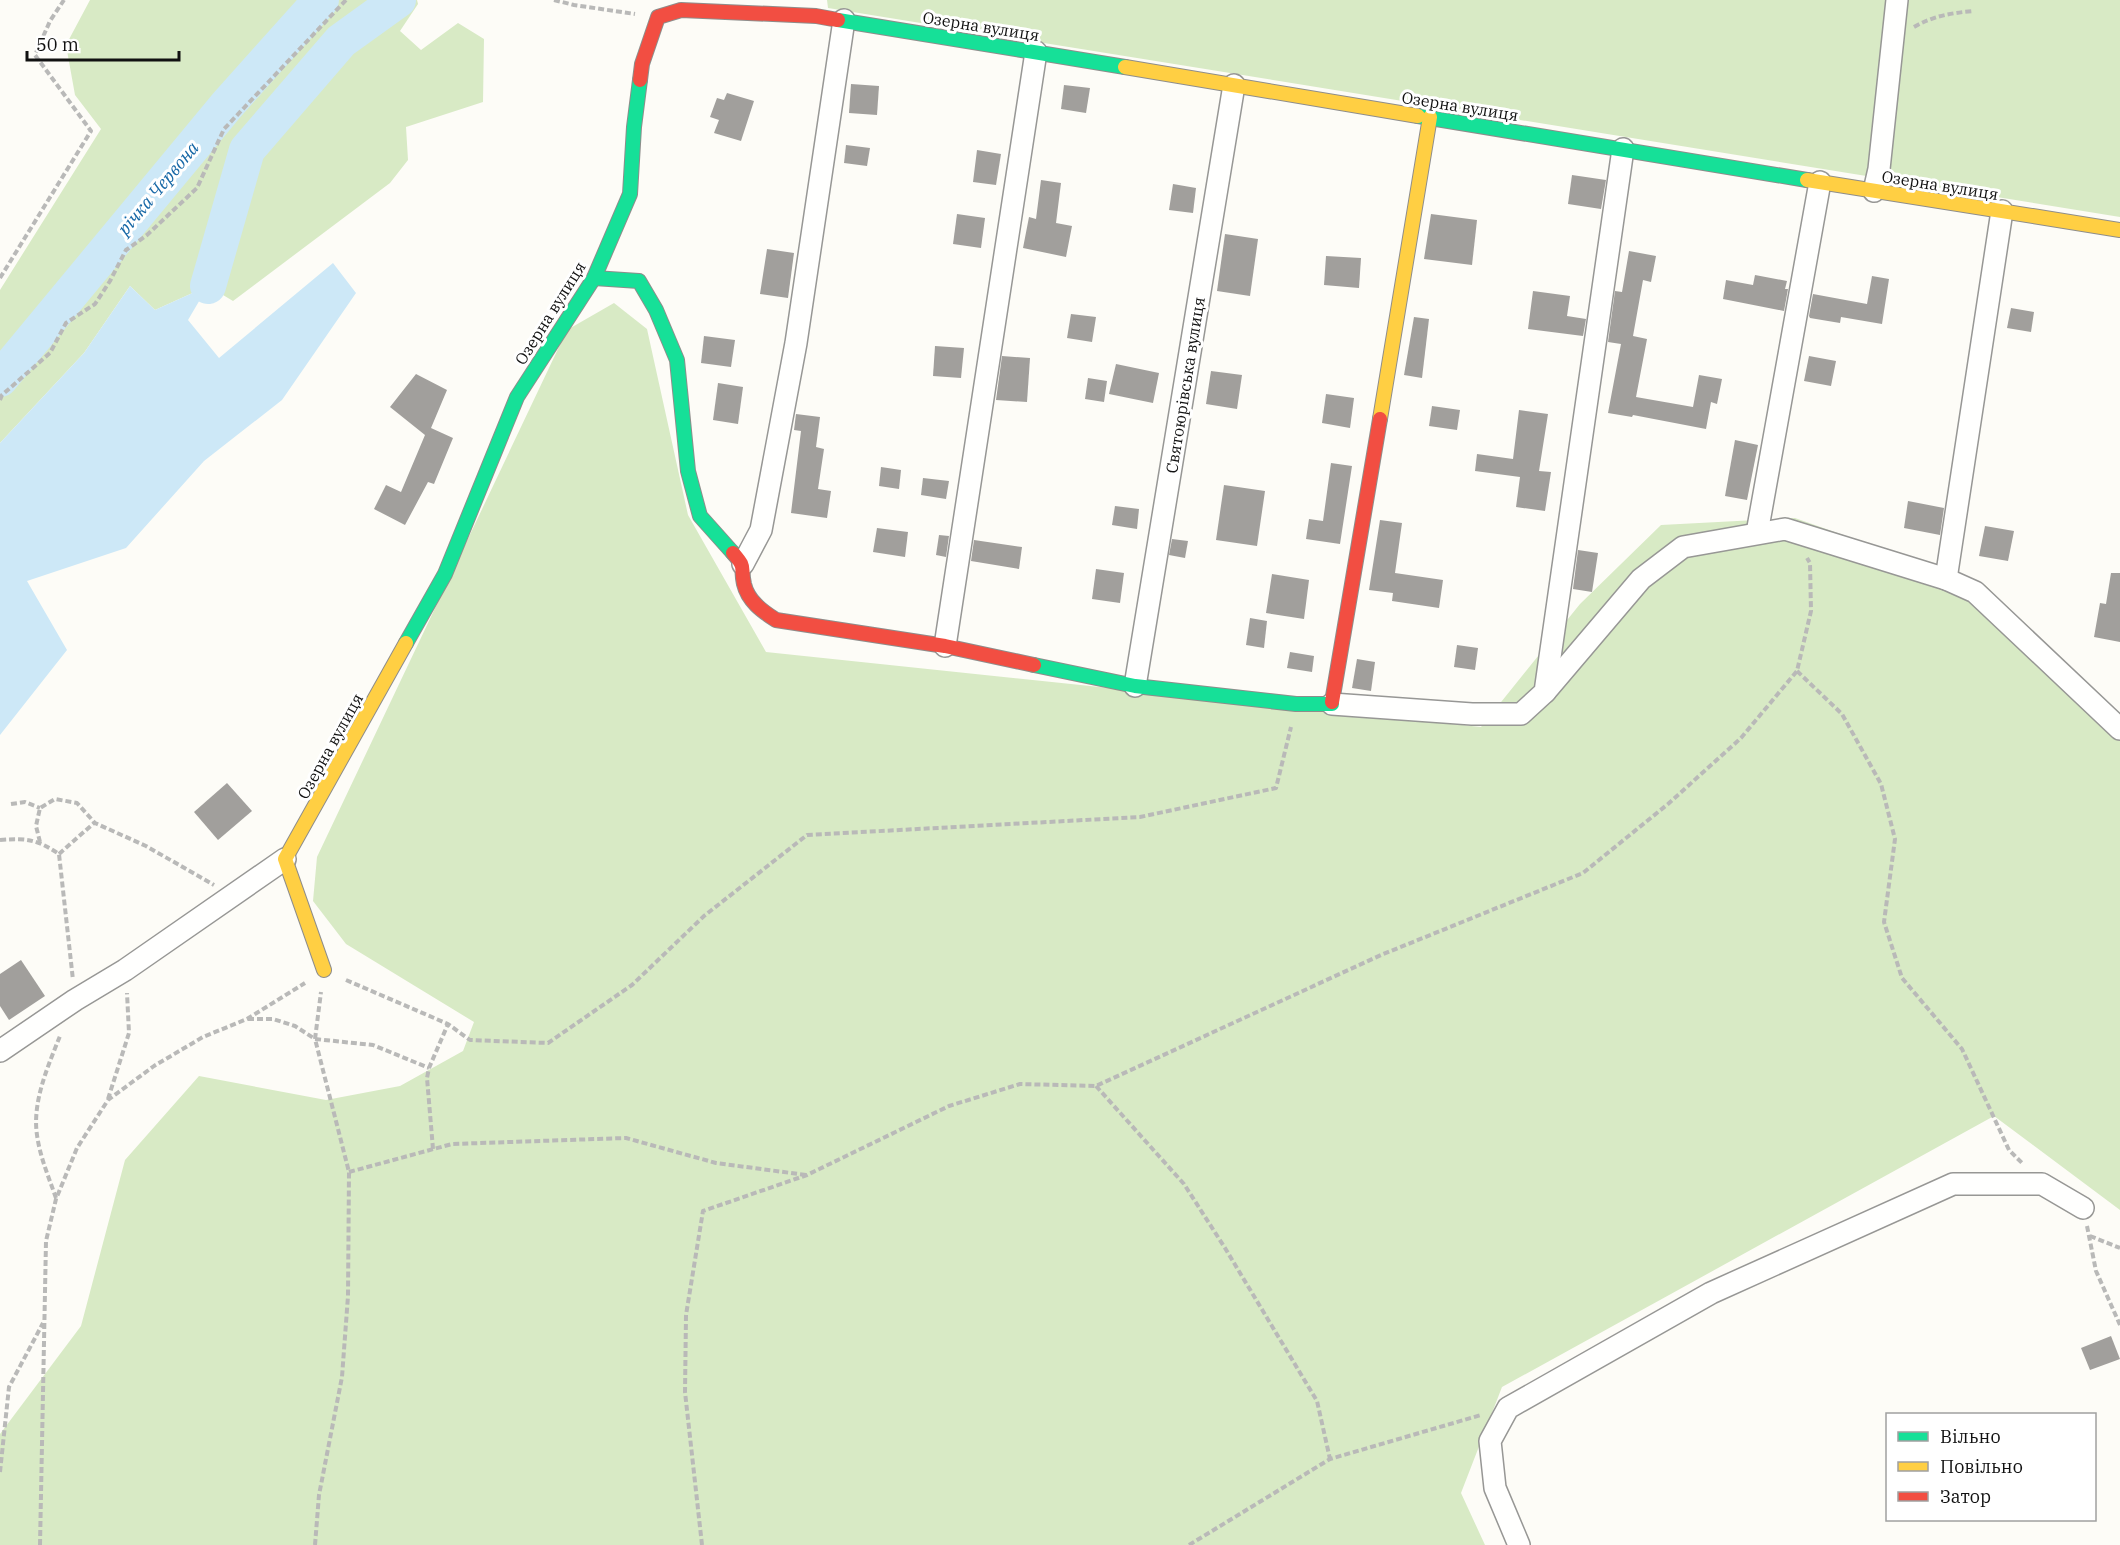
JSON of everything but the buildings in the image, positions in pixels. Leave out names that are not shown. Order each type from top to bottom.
[{"type":"street","points":[[1875,191],[1897,0]]},
{"type":"street","name":"Озерна вулиця","points":[[285,859],[445,574],[517,397],[594,278],[630,194],[634,127],[642,64],[658,17],[681,10],[816,16],[844,20],[2120,230]]},
{"type":"street","points":[[844,20],[794,355],[761,530],[743,564],[742,580],[753,605],[776,620],[945,646],[1135,686],[1296,704],[1332,704],[1472,714],[1521,714],[1545,692],[1641,579],[1683,547],[1785,529],[1946,579],[1975,592],[2120,729]]},
{"type":"street","points":[[945,646],[1036,52]]},
{"type":"street","name":"Святоюрівська вулиця","points":[[1135,686],[1234,85]]},
{"type":"street","points":[[1332,704],[1430,117]]},
{"type":"street","points":[[1545,692],[1623,149]]},
{"type":"street","points":[[1757,533],[1820,182]]},
{"type":"street","points":[[1946,579],[2002,211]]},
{"type":"street","points":[[594,278],[639,281],[656,310],[677,360],[688,471],[700,516],[743,564]]},
{"type":"street","points":[[0,1051],[75,1000],[125,970],[285,859],[324,970]]},
{"type":"street","points":[[1519,1545],[1495,1488],[1490,1441],[1508,1408],[1711,1293],[1953,1184],[2043,1184],[2083,1208]]},
{"type":"path","points":[[0,278],[91,131],[35,55],[50,21],[64,0]]},
{"type":"path","points":[[0,400],[2,395],[50,353],[66,323],[95,304],[126,250],[147,236],[197,188],[224,129],[346,0]]},
{"type":"path","points":[[554,0],[658,17]]},
{"type":"path","points":[[1892,44],[1913,27],[1930,18],[1949,13],[1973,11]]},
{"type":"path","points":[[702,1545],[684,1392],[687,1316],[703,1211],[807,1175],[949,1106],[1020,1084],[1096,1086],[1381,955],[1583,873],[1668,804],[1741,738],[1797,671],[1811,611],[1810,563],[1785,529]]},
{"type":"path","points":[[1797,671],[1842,714],[1881,784],[1895,838],[1884,922],[1902,978],[1962,1049],[2009,1150],[2043,1184]]},
{"type":"path","points":[[324,970],[448,1024],[470,1040],[548,1043],[632,985],[704,916],[807,835],[1140,817],[1276,788],[1296,704]]},
{"type":"path","points":[[40,842],[36,826],[40,808],[55,799],[76,803],[94,823],[146,846],[232,896]]},
{"type":"path","points":[[11,804],[25,802],[40,808]]},
{"type":"path","points":[[59,854],[94,823]]},
{"type":"path","points":[[0,840],[40,842],[59,854]]},
{"type":"path","points":[[59,854],[75,1000]]},
{"type":"path","points":[[40,1545],[46,1241],[56,1199],[77,1148],[108,1100],[129,1033],[125,970]]},
{"type":"path","points":[[108,1100],[154,1066],[203,1037],[247,1019],[324,970]]},
{"type":"path","points":[[315,1545],[319,1495],[342,1377],[348,1296],[349,1172],[315,1039],[324,970]]},
{"type":"path","points":[[247,1019],[273,1019],[295,1026],[315,1039],[373,1045],[429,1068]]},
{"type":"path","points":[[433,1149],[427,1078],[448,1024]]},
{"type":"path","points":[[56,1199],[36,1133],[37,1105],[49,1063],[62,1031]]},
{"type":"path","points":[[1096,1086],[1184,1184],[1225,1248],[1317,1401],[1330,1459]]},
{"type":"path","points":[[349,1172],[452,1144],[626,1138],[716,1163],[807,1175]]},
{"type":"path","points":[[2083,1208],[2096,1270],[2120,1324]]},
{"type":"path","points":[[2090,1236],[2120,1248]]},
{"type":"path","points":[[0,1472],[9,1387],[44,1322]]},
{"type":"path","points":[[1189,1545],[1330,1459],[1508,1408]]},
{"type":"green space","points":[[90,0],[417,0],[418,4],[400,31],[421,50],[458,23],[484,39],[483,102],[406,127],[408,160],[390,183],[233,301],[208,286],[155,310],[130,286],[84,353],[0,443],[0,290],[101,129],[75,95],[66,45]]},
{"type":"green space","points":[[827,0],[2120,0],[2120,217],[828,8]]},
{"type":"green space","points":[[614,303],[647,329],[688,515],[766,652],[1481,727],[1580,604],[1661,525],[1795,518],[1985,585],[2120,723],[2120,1210],[1994,1116],[1502,1387],[1461,1493],[1485,1545],[0,1545],[0,1434],[81,1326],[125,1160],[199,1076],[326,1100],[400,1086],[463,1051],[474,1022],[346,944],[313,901],[317,857],[567,330]]},
{"type":"water","points":[[333,263],[356,293],[282,400],[204,461],[126,548],[27,581],[67,650],[0,735],[0,443],[84,353],[130,286],[155,310],[208,286],[188,320],[219,358]]},
{"type":"waterway","name":"річка Червона","points":[[0,379],[227,105],[321,0]]},
{"type":"waterway","name":"річка Червона","points":[[208,286],[247,150],[341,41],[398,0]]},
{"type":"traffic: fast","points":[[838,20],[1125,67]]},
{"type":"traffic: fast","points":[[406,643],[445,574],[517,397],[594,278],[630,194],[634,127],[640,80]]},
{"type":"traffic: fast","points":[[1418,116],[1807,180]]},
{"type":"traffic: fast","points":[[594,278],[639,281],[656,310],[677,360],[688,471],[700,516],[733,553]]},
{"type":"traffic: fast","points":[[1034,665],[1135,686],[1296,704],[1332,704],[1332,702]]},
{"type":"traffic: slow","points":[[1125,67],[1418,116]]},
{"type":"traffic: slow","points":[[1380,419],[1430,117]]},
{"type":"traffic: slow","points":[[1807,180],[2120,230]]},
{"type":"traffic: slow","points":[[324,970],[285,859],[406,643]]},
{"type":"traffic: jam","points":[[640,80],[642,64],[658,17],[681,10],[816,16],[838,20]]},
{"type":"traffic: jam","points":[[1332,702],[1380,419]]},
{"type":"traffic: jam","points":[[733,553],[742,565],[744,584],[749,596],[776,620],[945,646],[1034,665]]}]
